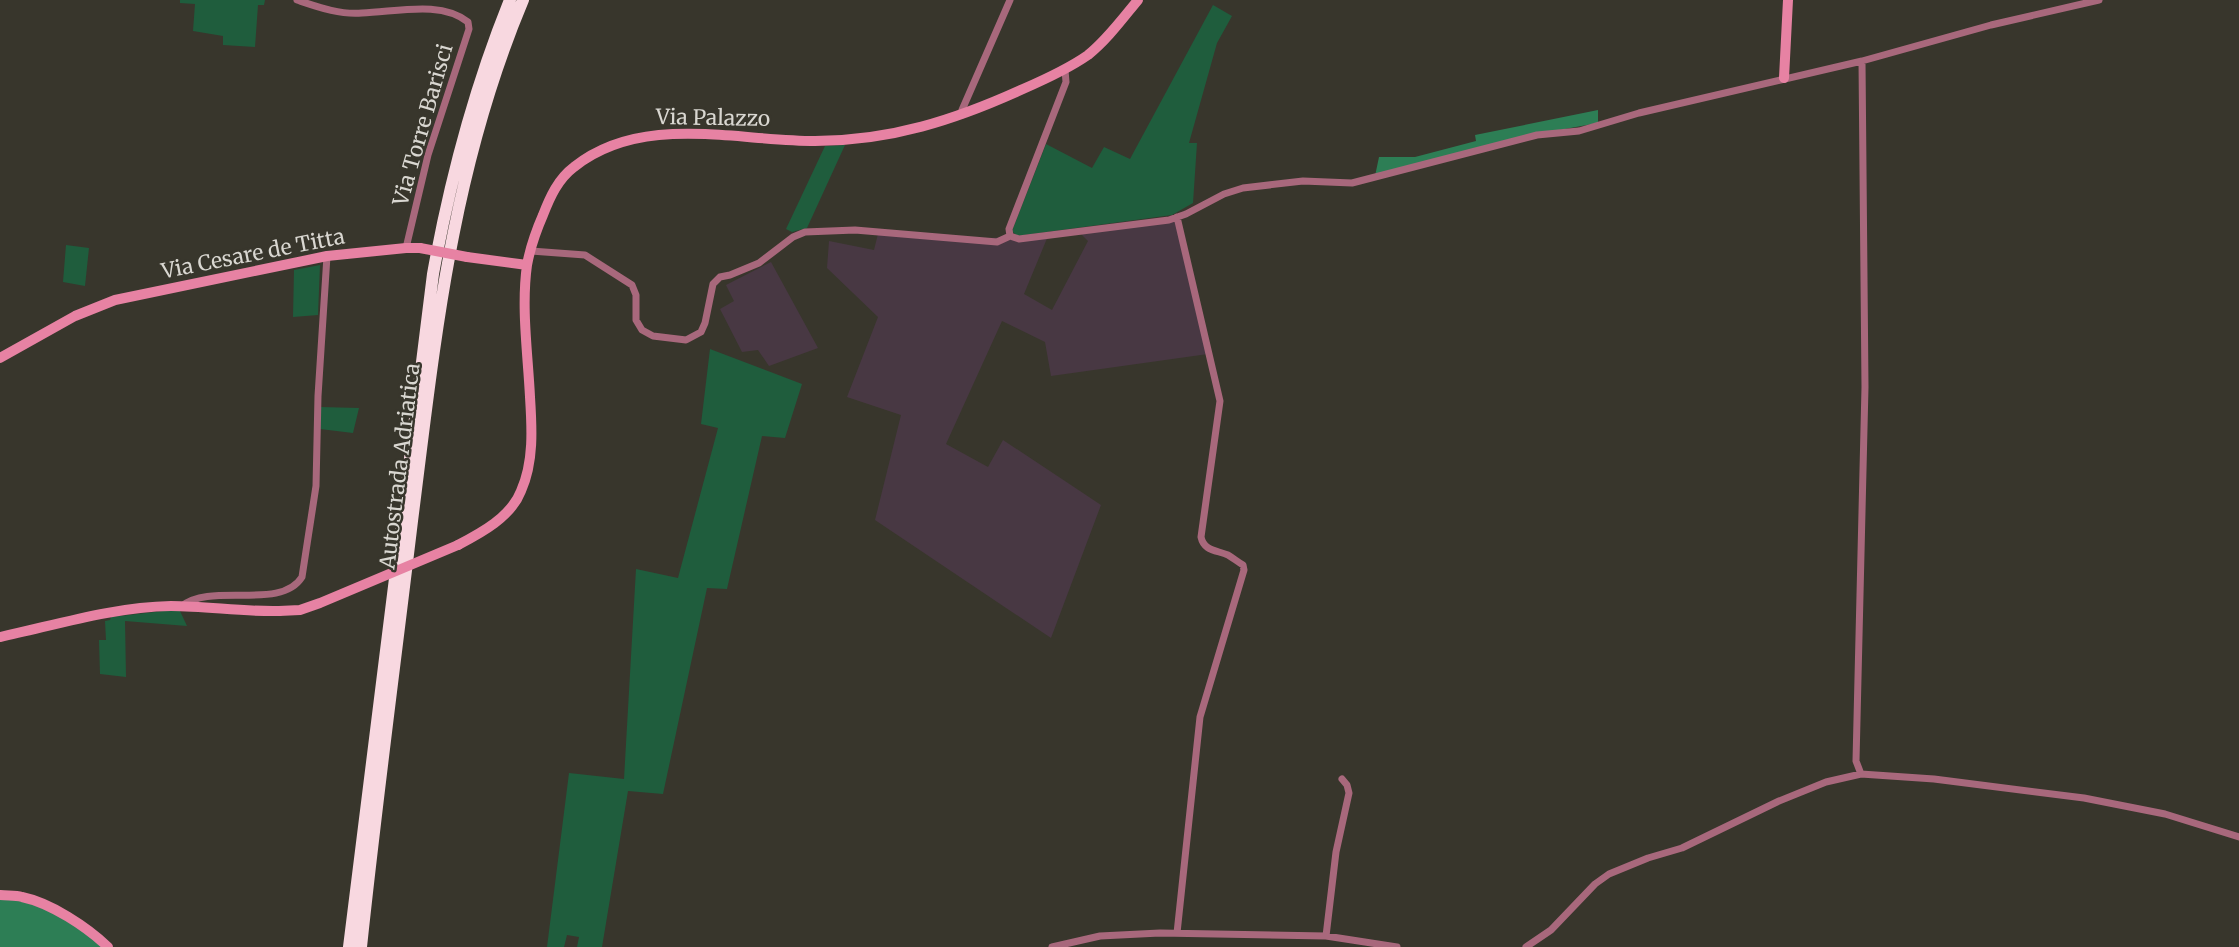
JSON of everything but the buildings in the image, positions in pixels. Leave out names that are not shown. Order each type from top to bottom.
[{"type":"highway","name":"Autostrada Adriatica","points":[[349,947],[433,274],[448,195],[463,137],[484,69],[510,0]]},
{"type":"highway","name":"Autostrada Adriatica","points":[[360,947],[445,269],[475,138],[495,72],[523,0]]},
{"type":"street","name":"Via Torre Barisci","points":[[297,0],[321,8],[361,14],[413,6],[438,6],[456,12],[468,22],[469,29],[428,155],[406,248]]},
{"type":"street","points":[[962,116],[962,110],[1010,0]]},
{"type":"street","name":"Via Palazzo","points":[[0,637],[124,610],[181,607],[251,612],[300,610],[458,545],[489,527],[513,506],[521,492],[529,464],[532,433],[526,310],[527,265],[537,230],[553,191],[574,167],[619,141],[646,136],[678,134],[815,141],[870,138],[932,125],[962,116],[1065,70],[1091,53],[1138,0]]},
{"type":"street","points":[[1784,78],[1788,0]]},
{"type":"street","points":[[531,251],[584,255],[632,285],[636,295],[636,320],[642,330],[653,336],[686,340],[701,332],[713,284],[720,277],[759,263],[793,237],[805,232],[855,230],[997,242],[1010,236],[1019,239],[1177,217],[1224,194],[1243,188],[1303,181],[1352,183],[1537,135],[1578,131],[1861,61],[1991,24],[2099,0]]},
{"type":"street","points":[[1861,61],[1866,387],[1856,761],[1861,774]]},
{"type":"street","points":[[1010,236],[1010,229],[1066,82],[1065,70]]},
{"type":"street","points":[[1177,217],[1220,401],[1202,545],[1228,555],[1242,565],[1244,570],[1200,717],[1177,933]]},
{"type":"street","name":"Via Cesare de Titta","points":[[0,358],[75,316],[115,300],[327,256],[420,248],[527,265]]},
{"type":"street","points":[[181,607],[191,598],[278,592],[298,584],[302,577],[316,486],[318,396],[327,256]]},
{"type":"street","points":[[1526,947],[1551,930],[1595,884],[1609,874],[1682,848],[1814,787],[1861,774],[1934,779],[2084,798],[2165,814],[2239,837]]},
{"type":"street","points":[[1326,936],[1336,852],[1349,793],[1342,779]]},
{"type":"street","points":[[0,895],[23,897],[45,905],[82,925],[108,947]]},
{"type":"street","points":[[1052,947],[1100,936],[1177,933],[1326,936],[1397,947]]},
{"type":"shaded area","points":[[1176,221],[1208,354],[1051,376],[1045,342],[1002,321],[946,444],[988,467],[1003,440],[1101,505],[1051,638],[875,520],[901,415],[847,397],[878,317],[827,268],[829,241],[874,250],[878,234],[955,239],[1048,236],[1024,294],[1052,310],[1088,241],[1081,234]]},
{"type":"shaded area","points":[[771,262],[818,348],[769,366],[758,350],[742,352],[720,309],[734,301],[726,285]]},
{"type":"green space","points":[[180,0],[265,0],[264,5],[258,5],[255,47],[223,45],[223,36],[193,31],[195,4],[180,3]]},
{"type":"green space","points":[[1213,5],[1232,16],[1217,43],[1189,143],[1197,143],[1193,203],[1172,215],[1017,236],[1012,231],[1046,144],[1092,168],[1104,147],[1130,159]]},
{"type":"green space","points":[[1598,110],[1598,123],[1537,134],[1375,176],[1379,157],[1415,157],[1476,141],[1475,135]]},
{"type":"green space","points":[[845,145],[807,228],[792,232],[786,229],[825,146]]},
{"type":"green space","points":[[66,245],[89,248],[85,286],[63,282]]},
{"type":"green space","points":[[320,265],[318,315],[293,317],[294,270]]},
{"type":"green space","points":[[710,349],[802,384],[785,438],[762,436],[727,589],[707,588],[663,794],[628,791],[602,947],[577,947],[579,937],[567,935],[564,947],[547,947],[569,773],[624,779],[636,569],[678,578],[718,428],[701,424]]},
{"type":"green space","points":[[320,407],[359,408],[353,433],[320,429]]},
{"type":"green space","points":[[180,611],[187,626],[125,621],[126,677],[100,674],[99,640],[106,640],[105,621],[111,617]]},
{"type":"green space","points":[[0,898],[28,903],[55,914],[102,947],[0,947]]}]
